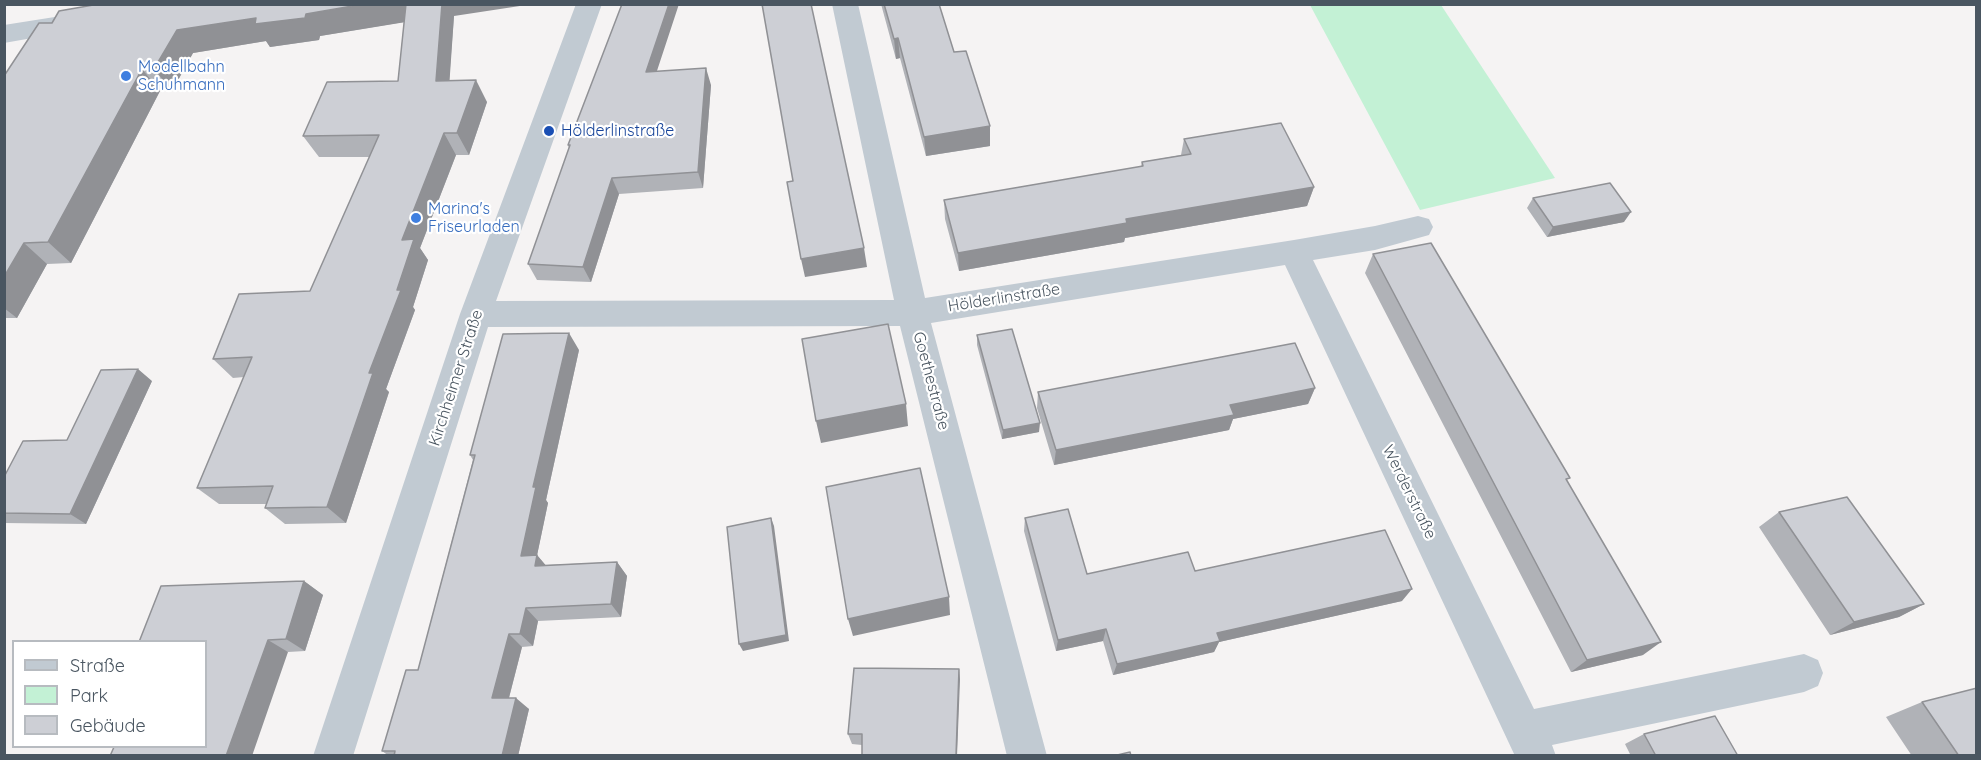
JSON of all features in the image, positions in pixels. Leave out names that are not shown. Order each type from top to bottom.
[{"type":"street","name":"Kirchheimer Straße","points":[[333,756],[476,314],[589,4]]},
{"type":"street","name":"Goethestraße","points":[[845,4],[913,312],[1027,756]]},
{"type":"street","points":[[23,56],[40,17]]},
{"type":"street","points":[[4,34],[40,17],[100,19]]},
{"type":"street","name":"Hölderlinstraße","points":[[476,314],[913,312],[1294,252],[1375,238],[1418,227]]},
{"type":"street","name":"Werderstraße","points":[[1294,252],[1530,743],[1804,673]]},
{"type":"green space","points":[[1310,5],[1441,5],[1555,178],[1420,210]]},
{"type":"building","points":[[99,4],[364,4],[306,14],[305,18],[255,24],[256,18],[177,30],[154,69],[142,69],[48,242],[24,243],[4,277],[4,76],[39,23],[52,23],[59,11]]},
{"type":"building","points":[[406,4],[442,4],[436,81],[476,80],[457,133],[444,133],[402,240],[414,239],[397,290],[401,290],[369,373],[373,373],[327,507],[265,508],[273,486],[197,488],[252,357],[213,359],[239,294],[310,291],[379,135],[303,136],[327,82],[398,81]]},
{"type":"building","points":[[622,4],[669,4],[646,72],[706,68],[698,172],[612,178],[583,267],[528,264],[570,145],[568,145]]},
{"type":"building","points":[[762,4],[811,4],[864,248],[801,259],[787,182],[793,181]]},
{"type":"building","points":[[884,4],[939,4],[954,52],[966,51],[990,126],[924,137],[898,38],[894,39]]},
{"type":"building","points":[[1281,123],[1314,187],[1126,219],[1127,223],[958,253],[944,200],[1143,166],[1142,162],[1191,154],[1184,139]]},
{"type":"building","points":[[1610,183],[1631,212],[1553,227],[1533,198]]},
{"type":"building","points":[[1431,243],[1570,478],[1566,479],[1661,642],[1587,660],[1373,254]]},
{"type":"building","points":[[888,324],[906,404],[816,421],[802,339]]},
{"type":"building","points":[[1012,329],[1040,423],[1003,430],[977,335]]},
{"type":"building","points":[[569,333],[533,487],[536,487],[521,556],[537,555],[535,566],[617,562],[611,604],[526,608],[520,634],[509,634],[492,698],[516,698],[502,756],[394,756],[395,751],[382,751],[406,670],[418,670],[475,455],[470,455],[503,334]]},
{"type":"building","points":[[1295,343],[1315,388],[1230,405],[1234,415],[1056,450],[1038,392]]},
{"type":"building","points":[[138,369],[70,514],[4,513],[4,477],[23,441],[67,440],[101,370]]},
{"type":"building","points":[[920,468],[949,597],[848,619],[826,487]]},
{"type":"building","points":[[1847,497],[1924,604],[1854,622],[1779,512]]},
{"type":"building","points":[[1068,509],[1087,574],[1188,552],[1195,571],[1385,530],[1412,589],[1217,633],[1220,641],[1117,664],[1106,629],[1058,640],[1025,518]]},
{"type":"building","points":[[771,518],[786,635],[739,644],[727,527]]},
{"type":"building","points":[[304,581],[286,639],[268,640],[226,756],[110,756],[114,748],[207,748],[207,640],[140,640],[161,586]]},
{"type":"building","points":[[854,668],[959,669],[956,756],[862,756],[862,734],[848,734]]},
{"type":"building","points":[[1977,688],[1977,756],[1959,756],[1922,702]]},
{"type":"building","points":[[1715,716],[1738,756],[1656,756],[1644,734]]},
{"type":"building","points":[[1130,752],[1131,756],[1113,756]]},
{"type":"place","name":"Modellbahn Schuhmann","points":[[126,76]]},
{"type":"place","name":"Hölderlinstraße","points":[[549,131]]},
{"type":"place","name":"Marina's Friseurladen","points":[[416,218]]}]
